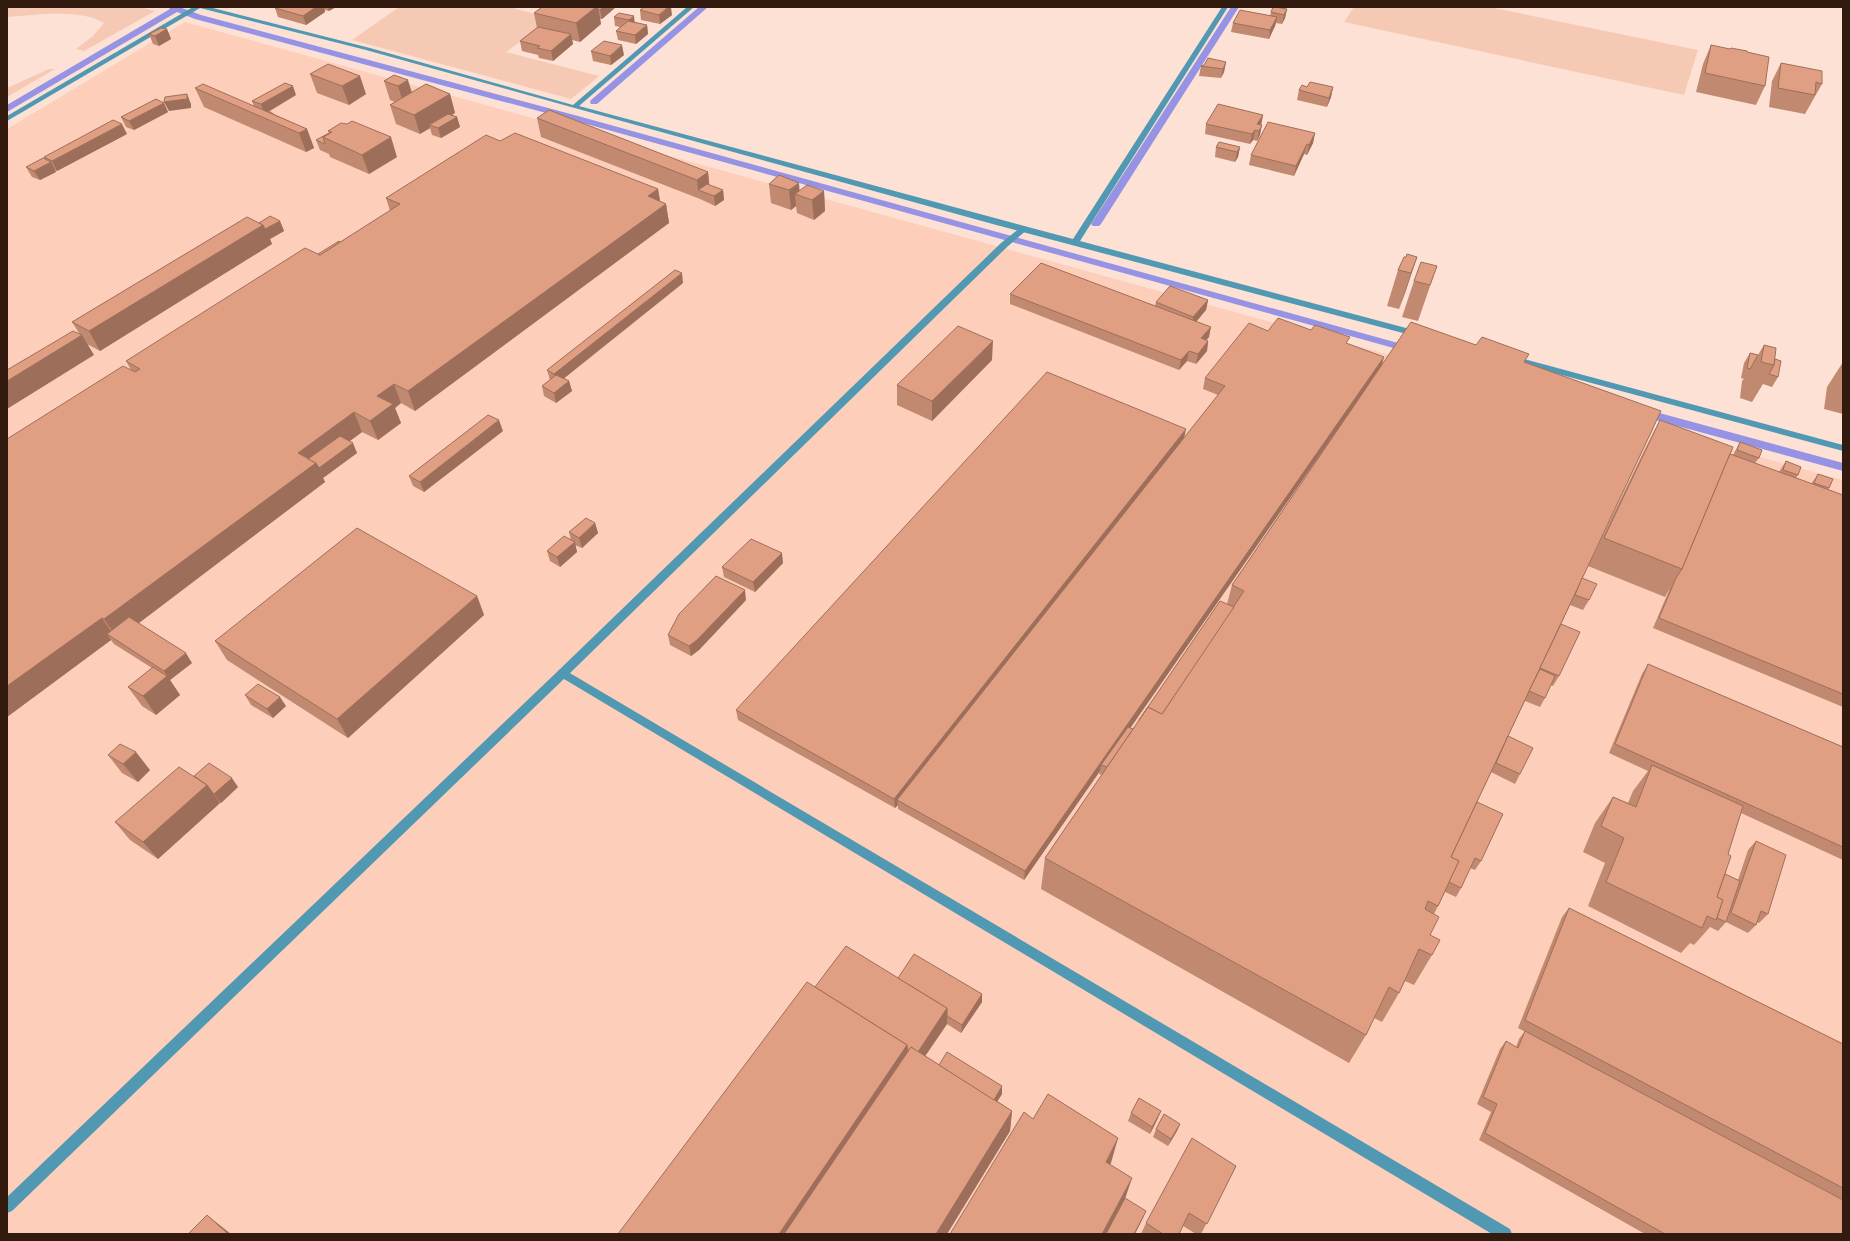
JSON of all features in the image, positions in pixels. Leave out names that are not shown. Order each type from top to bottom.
[{"type":"street","points":[[202,7],[368,49],[574,108],[1021,231],[1075,242],[1428,337]]},
{"type":"street","points":[[574,108],[692,7]]},
{"type":"street","points":[[1075,242],[1225,7]]},
{"type":"street","points":[[7,119],[195,8]]},
{"type":"street","points":[[7,1206],[564,673],[1004,245],[1021,231]]},
{"type":"street","points":[[1505,357],[1843,448]]},
{"type":"street","points":[[564,673],[1505,1234]]},
{"type":"shaded area","points":[[7,7],[140,7],[155,11],[84,51],[76,49],[93,36],[104,23],[92,17],[70,14],[7,17]]},
{"type":"shaded area","points":[[399,7],[510,7],[552,19],[506,52],[599,76],[571,99],[352,40]]},
{"type":"shaded area","points":[[1354,7],[1489,7],[1698,50],[1684,95],[1344,22]]},
{"type":"shaded area","points":[[185,22],[1843,480],[1843,1234],[7,1234],[7,129]]},
{"type":"shaded area","points":[[49,69],[55,69],[7,97],[7,88]]},
{"type":"building","points":[[316,7],[303,16],[275,8]]},
{"type":"building","points":[[542,7],[596,7],[576,23],[534,13]]},
{"type":"building","points":[[644,7],[668,7],[659,15],[640,10]]},
{"type":"building","points":[[1273,7],[1287,9],[1284,15],[1271,12]]},
{"type":"building","points":[[1240,10],[1277,17],[1270,30],[1233,23]]},
{"type":"building","points":[[619,13],[634,16],[629,20],[614,17]]},
{"type":"building","points":[[628,21],[647,25],[635,35],[616,31]]},
{"type":"building","points":[[538,27],[571,34],[551,51],[537,48],[540,46],[520,41]]},
{"type":"building","points":[[161,28],[167,29],[155,36],[149,34]]},
{"type":"building","points":[[604,41],[622,45],[610,56],[591,51]]},
{"type":"building","points":[[1711,45],[1747,51],[1769,57],[1765,86],[1705,73]]},
{"type":"building","points":[[1208,58],[1226,62],[1223,69],[1201,66],[1204,65]]},
{"type":"building","points":[[1781,63],[1822,71],[1822,84],[1816,82],[1815,95],[1778,88]]},
{"type":"building","points":[[328,64],[360,76],[342,86],[310,74]]},
{"type":"building","points":[[394,75],[408,80],[398,86],[384,81]]},
{"type":"building","points":[[1310,82],[1333,87],[1329,98],[1299,90],[1302,85],[1307,87]]},
{"type":"building","points":[[285,83],[293,86],[261,104],[252,101]]},
{"type":"building","points":[[203,84],[307,129],[299,133],[195,88]]},
{"type":"building","points":[[426,84],[450,94],[414,115],[390,105]]},
{"type":"building","points":[[187,94],[187,99],[164,102],[165,97]]},
{"type":"building","points":[[156,99],[164,103],[129,121],[121,117]]},
{"type":"building","points":[[1218,104],[1263,115],[1257,124],[1262,125],[1259,131],[1255,130],[1252,134],[1206,124]]},
{"type":"building","points":[[549,110],[708,172],[697,180],[537,118]]},
{"type":"building","points":[[448,114],[457,117],[438,128],[429,125]]},
{"type":"building","points":[[113,120],[122,124],[52,161],[44,157]]},
{"type":"building","points":[[352,121],[391,137],[362,155],[323,137],[332,132],[328,131],[341,123],[347,124]]},
{"type":"building","points":[[1268,122],[1315,133],[1309,145],[1307,144],[1296,166],[1251,155]]},
{"type":"building","points":[[329,133],[323,137],[325,144],[316,140]]},
{"type":"building","points":[[515,133],[658,189],[648,196],[666,204],[408,391],[394,384],[377,396],[393,404],[370,421],[354,412],[298,453],[316,463],[104,619],[102,618],[7,686],[7,439],[123,366],[135,372],[140,369],[126,361],[305,248],[320,255],[400,204],[386,198],[486,135],[500,141]]},
{"type":"building","points":[[1219,142],[1240,147],[1237,152],[1216,147]]},
{"type":"building","points":[[43,158],[51,162],[34,171],[26,167]]},
{"type":"building","points":[[779,175],[799,183],[789,190],[769,184]]},
{"type":"building","points":[[707,184],[723,190],[714,196],[698,190]]},
{"type":"building","points":[[807,185],[824,191],[812,200],[795,194]]},
{"type":"building","points":[[270,216],[280,221],[265,229],[263,225],[259,223]]},
{"type":"building","points":[[247,217],[263,225],[89,331],[72,322]]},
{"type":"building","points":[[339,241],[340,242],[320,255],[318,254]]},
{"type":"building","points":[[1407,254],[1417,257],[1411,273],[1398,270]]},
{"type":"building","points":[[1421,262],[1437,266],[1430,285],[1414,281]]},
{"type":"building","points":[[1041,263],[1211,327],[1201,338],[1208,341],[1198,354],[1189,351],[1181,360],[1010,294]]},
{"type":"building","points":[[675,270],[682,273],[554,374],[547,370]]},
{"type":"building","points":[[1170,286],[1208,300],[1193,317],[1156,302]]},
{"type":"building","points":[[1278,318],[1311,330],[1315,325],[1350,337],[1346,343],[1384,357],[1025,871],[897,800],[1225,386],[1205,378],[1249,323],[1268,331]]},
{"type":"building","points":[[1411,322],[1476,345],[1482,337],[1529,354],[1524,362],[1661,411],[1451,857],[1459,861],[1438,906],[1428,901],[1425,909],[1439,917],[1430,935],[1440,940],[1432,955],[1419,949],[1399,993],[1389,987],[1366,1035],[1045,858],[1148,707],[1162,714],[1244,591],[1232,585]]},
{"type":"building","points":[[958,326],[993,341],[932,401],[897,385]]},
{"type":"building","points":[[73,331],[82,335],[7,381],[7,370]]},
{"type":"building","points":[[1764,345],[1776,348],[1774,365],[1761,362]]},
{"type":"building","points":[[1750,353],[1758,355],[1750,369],[1747,368]]},
{"type":"building","points":[[1775,359],[1781,361],[1778,377],[1769,374],[1774,365]]},
{"type":"building","points":[[1047,372],[1186,429],[894,799],[736,710]]},
{"type":"building","points":[[556,375],[569,381],[554,393],[542,386]]},
{"type":"building","points":[[488,415],[499,420],[420,482],[409,476]]},
{"type":"building","points":[[1660,420],[1733,447],[1682,569],[1604,538]]},
{"type":"building","points":[[340,436],[353,443],[319,468],[316,463],[308,459]]},
{"type":"building","points":[[1740,442],[1762,450],[1759,458],[1737,450]]},
{"type":"building","points":[[1730,454],[1843,495],[1843,694],[1659,618],[1676,578],[1682,569]]},
{"type":"building","points":[[1786,461],[1801,467],[1798,475],[1783,470]]},
{"type":"building","points":[[1818,474],[1833,479],[1829,488],[1814,483]]},
{"type":"building","points":[[586,518],[595,523],[579,538],[569,532]]},
{"type":"building","points":[[357,528],[477,596],[337,719],[215,641]]},
{"type":"building","points":[[564,536],[575,542],[557,557],[547,551]]},
{"type":"building","points":[[751,539],[782,553],[753,582],[722,567]]},
{"type":"building","points":[[716,576],[745,590],[697,640],[689,646],[668,635],[679,614]]},
{"type":"building","points":[[1582,578],[1597,584],[1589,600],[1575,595]]},
{"type":"building","points":[[1220,601],[1234,607],[1162,714],[1148,707],[1139,720]]},
{"type":"building","points":[[129,617],[186,653],[164,671],[107,634]]},
{"type":"building","points":[[1561,624],[1580,632],[1559,676],[1540,668]]},
{"type":"building","points":[[1648,664],[1843,747],[1843,847],[1615,744]]},
{"type":"building","points":[[153,667],[167,676],[143,696],[128,687]]},
{"type":"building","points":[[1540,669],[1555,676],[1545,698],[1529,691]]},
{"type":"building","points":[[258,684],[280,697],[267,709],[245,695]]},
{"type":"building","points":[[1128,727],[1133,729],[1107,767],[1101,765]]},
{"type":"building","points":[[1508,736],[1533,748],[1520,774],[1496,763]]},
{"type":"building","points":[[120,744],[136,752],[123,764],[108,755]]},
{"type":"building","points":[[209,763],[232,778],[214,794],[207,785],[194,776]]},
{"type":"building","points":[[1652,765],[1743,806],[1728,854],[1731,856],[1717,897],[1723,900],[1716,920],[1707,916],[1702,928],[1606,882],[1624,838],[1601,826],[1613,797],[1636,807]]},
{"type":"building","points":[[179,767],[207,785],[143,842],[115,822]]},
{"type":"building","points":[[1477,802],[1503,814],[1481,861],[1475,858],[1461,888],[1449,882],[1459,861],[1451,857]]},
{"type":"building","points":[[1756,841],[1786,855],[1768,914],[1761,911],[1756,925],[1731,913]]},
{"type":"building","points":[[1725,874],[1740,881],[1726,922],[1717,918],[1723,900],[1717,897]]},
{"type":"building","points":[[1569,908],[1843,1044],[1843,1188],[1525,1020]]},
{"type":"building","points":[[846,946],[947,1008],[918,1052],[911,1047],[908,1052],[907,1045],[815,987]]},
{"type":"building","points":[[914,954],[982,994],[962,1025],[947,1016],[947,1008],[898,978]]},
{"type":"building","points":[[807,982],[907,1045],[779,1234],[618,1234]]},
{"type":"building","points":[[1525,1031],[1843,1200],[1843,1234],[1665,1234],[1485,1133],[1497,1104],[1483,1097],[1506,1041],[1518,1048]]},
{"type":"building","points":[[911,1047],[1012,1111],[936,1234],[784,1234]]},
{"type":"building","points":[[947,1052],[1002,1086],[994,1100],[939,1065]]},
{"type":"building","points":[[1048,1094],[1118,1138],[1106,1162],[1132,1178],[1102,1234],[950,1234],[1024,1112],[1033,1119]]},
{"type":"building","points":[[1139,1098],[1161,1111],[1152,1127],[1131,1113]]},
{"type":"building","points":[[1164,1114],[1180,1124],[1171,1139],[1156,1129]]},
{"type":"building","points":[[1192,1138],[1236,1166],[1207,1224],[1189,1213],[1179,1234],[1163,1234],[1146,1223]]},
{"type":"building","points":[[1125,1198],[1146,1211],[1134,1234],[1106,1234]]},
{"type":"building","points":[[207,1215],[228,1234],[188,1234]]},
{"type":"waterway","points":[[172,7],[176,9]]},
{"type":"waterway","points":[[594,102],[704,7]]},
{"type":"waterway","points":[[1096,224],[1235,7]]},
{"type":"waterway","points":[[7,109],[176,9]]},
{"type":"waterway","points":[[176,9],[198,17],[575,118],[1412,350]]},
{"type":"waterway","points":[[1641,412],[1843,467]]}]
